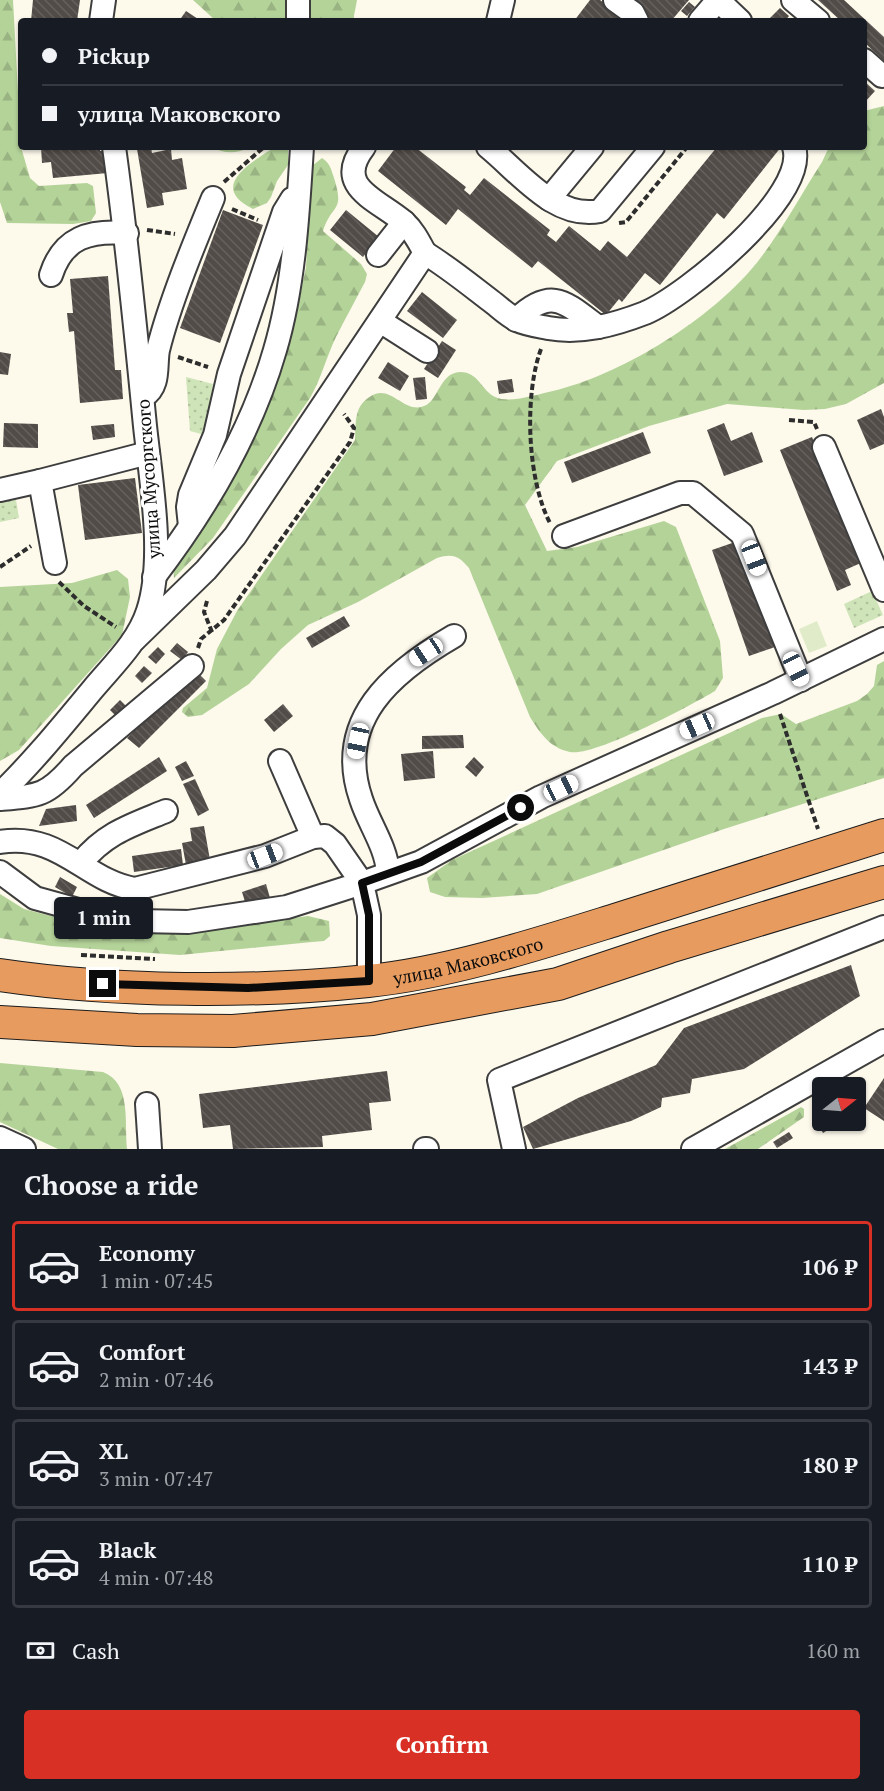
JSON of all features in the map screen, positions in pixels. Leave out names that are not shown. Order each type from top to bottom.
[{"type":"highway","name":"улица Маковского","points":[[0,975],[58,982],[248,988],[369,981],[464,963],[550,941],[884,835]]},
{"type":"highway","points":[[0,1022],[125,1030],[233,1031],[372,1019],[558,984],[669,947],[884,882]]},
{"type":"street","points":[[101,18],[104,0]]},
{"type":"street","points":[[298,0],[298,18]]},
{"type":"street","points":[[499,18],[503,0]]},
{"type":"street","points":[[615,0],[633,13],[636,18]]},
{"type":"street","points":[[703,18],[718,0],[737,18]]},
{"type":"street","points":[[793,0],[814,18]]},
{"type":"street","points":[[867,63],[882,76]]},
{"type":"street","name":"улица Мусоргского","points":[[0,794],[32,763],[134,640],[147,611],[154,577],[154,524],[148,453],[126,230],[114,150]]},
{"type":"street","points":[[154,577],[190,528],[240,442],[276,349],[287,290],[302,150]]},
{"type":"street","points":[[362,150],[353,163],[352,178],[359,187],[404,222],[425,253],[516,320],[548,328],[582,330],[648,312],[710,269],[751,232],[778,198],[796,156],[795,150]]},
{"type":"street","points":[[492,150],[549,199],[573,211],[600,210],[650,150]]},
{"type":"street","points":[[549,199],[590,150]]},
{"type":"street","points":[[190,528],[188,507],[190,495],[215,435],[229,374],[278,228],[284,212],[298,190]]},
{"type":"street","points":[[142,397],[149,393],[155,381],[158,351],[197,236],[213,198]]},
{"type":"street","points":[[378,255],[404,222]]},
{"type":"street","points":[[51,274],[58,256],[67,244],[82,237],[126,230]]},
{"type":"street","points":[[134,640],[206,570],[235,536],[425,253]]},
{"type":"street","points":[[516,320],[531,306],[552,299],[569,306],[598,327]]},
{"type":"street","points":[[380,321],[427,351]]},
{"type":"street","points":[[824,447],[884,590]]},
{"type":"street","points":[[0,490],[40,482],[148,453]]},
{"type":"street","points":[[40,482],[55,563]]},
{"type":"street","points":[[564,536],[680,493],[693,493],[742,534],[801,680]]},
{"type":"street","points":[[388,872],[387,855],[371,827],[360,797],[354,757],[359,728],[387,683],[414,660],[454,636]]},
{"type":"street","points":[[0,872],[35,898],[93,914],[138,921],[188,922],[287,907],[421,862],[541,797],[773,693],[884,639]]},
{"type":"street","points":[[0,800],[34,796],[56,786],[73,766],[192,666]]},
{"type":"street","points":[[280,761],[313,837]]},
{"type":"street","points":[[81,863],[99,842],[112,834],[166,811]]},
{"type":"street","points":[[0,842],[30,839],[81,863],[122,887],[135,889],[265,856],[313,837],[325,837],[335,844],[362,883],[369,915],[369,981]]},
{"type":"street","points":[[514,1149],[499,1080],[884,927]]},
{"type":"street","points":[[693,1149],[884,1041]]},
{"type":"street","points":[[147,1104],[150,1149]]},
{"type":"street","points":[[0,1138],[24,1149]]},
{"type":"path","points":[[260,150],[247,159],[212,193],[213,198],[220,204],[278,228]]},
{"type":"path","points":[[126,230],[197,236]]},
{"type":"path","points":[[548,328],[533,372],[532,451],[535,490],[553,529],[564,536]]},
{"type":"path","points":[[192,666],[201,639],[224,620],[350,442],[354,428],[339,409]]},
{"type":"path","points":[[0,567],[49,534]]},
{"type":"path","points":[[55,563],[57,578],[64,589],[134,640]]},
{"type":"path","points":[[773,693],[819,833]]},
{"type":"path","points":[[71,955],[164,960]]},
{"type":"green space","points":[[0,0],[13,0],[18,92],[18,150],[22,150],[30,178],[39,186],[87,183],[93,186],[96,213],[91,221],[73,224],[7,223],[0,202]]},
{"type":"green space","points":[[193,0],[288,0],[290,18],[213,18]]},
{"type":"green space","points":[[307,0],[357,0],[354,18],[309,18]]},
{"type":"green space","points":[[884,106],[884,383],[846,404],[825,409],[804,410],[727,404],[649,426],[557,461],[525,505],[547,551],[577,547],[664,521],[676,527],[720,641],[723,678],[715,691],[643,729],[600,747],[570,752],[557,747],[542,734],[530,717],[469,568],[459,558],[447,556],[437,558],[358,602],[308,625],[281,649],[249,684],[202,715],[188,717],[182,712],[183,708],[207,688],[217,649],[237,611],[355,440],[357,415],[365,400],[378,393],[384,393],[408,405],[421,407],[432,400],[447,377],[460,372],[472,375],[495,397],[516,399],[553,391],[606,373],[659,345],[709,310],[749,272],[787,219],[828,150],[867,150],[867,110]]},
{"type":"green space","points":[[219,150],[242,150],[231,152]]},
{"type":"green space","points":[[270,150],[288,150],[288,165],[277,181],[271,197],[267,203],[253,209],[240,201],[234,192],[234,184],[245,168]]},
{"type":"green space","points":[[322,158],[331,169],[338,197],[338,203],[323,231],[361,264],[367,274],[365,282],[336,337],[310,398],[213,538],[174,578],[173,561],[276,380],[294,326],[306,267],[312,166]]},
{"type":"green space","points":[[186,377],[213,384],[205,435],[190,431]]},
{"type":"green space","points":[[16,500],[19,518],[0,522],[0,502]]},
{"type":"green space","points":[[117,570],[128,579],[130,597],[122,635],[19,750],[0,761],[0,587],[72,583]]},
{"type":"green space","points":[[872,591],[883,615],[854,628],[844,604]]},
{"type":"green space","points":[[817,621],[827,646],[809,653],[799,629]]},
{"type":"green space","points":[[884,661],[884,778],[724,829],[537,894],[482,898],[445,897],[430,892],[427,878],[452,860],[762,718],[781,714],[796,724],[857,701],[874,686],[877,665]]},
{"type":"green space","points":[[0,894],[24,909],[90,926],[186,933],[308,916],[329,921],[330,936],[324,941],[180,955],[51,946],[0,938]]},
{"type":"green space","points":[[0,1063],[103,1072],[112,1077],[123,1094],[127,1149],[58,1149],[0,1122]]},
{"type":"green space","points":[[801,1107],[804,1109],[804,1117],[758,1149],[725,1149]]},
{"type":"building","points":[[33,0],[80,0],[77,18],[31,18]]},
{"type":"building","points":[[590,0],[600,0],[624,18],[576,18]]},
{"type":"building","points":[[628,0],[689,0],[674,18],[649,18]]},
{"type":"building","points":[[818,0],[844,0],[863,18],[838,18]]},
{"type":"building","points":[[689,2],[695,7],[687,16],[681,11]]},
{"type":"building","points":[[780,8],[789,16],[787,18],[770,18]]},
{"type":"building","points":[[186,11],[196,18],[181,18]]},
{"type":"building","points":[[867,21],[884,37],[884,61],[867,45]]},
{"type":"building","points":[[867,84],[875,91],[867,100]]},
{"type":"building","points":[[41,150],[100,150],[106,151],[108,173],[53,178],[51,162],[42,163]]},
{"type":"building","points":[[137,150],[152,150],[152,153],[171,150],[172,160],[182,158],[187,189],[162,193],[164,205],[147,208]]},
{"type":"building","points":[[394,150],[419,150],[466,187],[464,190],[470,195],[484,178],[550,230],[547,235],[556,242],[569,226],[600,251],[608,241],[627,257],[715,150],[779,150],[724,219],[717,213],[660,285],[645,273],[622,302],[619,299],[606,315],[538,261],[532,268],[458,209],[446,225],[378,171]]},
{"type":"building","points":[[223,210],[263,225],[220,343],[180,328]]},
{"type":"building","points":[[346,210],[379,237],[363,257],[330,230]]},
{"type":"building","points":[[108,276],[115,370],[121,370],[123,399],[80,403],[74,331],[69,332],[67,313],[73,313],[70,279]]},
{"type":"building","points":[[422,292],[457,320],[443,338],[407,311]]},
{"type":"building","points":[[442,341],[456,350],[438,378],[424,369]]},
{"type":"building","points":[[0,352],[11,354],[8,375],[0,374]]},
{"type":"building","points":[[388,362],[409,376],[400,391],[378,378]]},
{"type":"building","points":[[425,377],[427,399],[416,400],[413,378]]},
{"type":"building","points":[[512,379],[514,392],[499,394],[497,381]]},
{"type":"building","points":[[881,409],[884,417],[884,444],[870,450],[857,420]]},
{"type":"building","points":[[4,423],[38,424],[38,448],[3,447]]},
{"type":"building","points":[[724,423],[731,441],[752,432],[763,462],[724,476],[707,430]]},
{"type":"building","points":[[114,424],[115,437],[93,440],[91,426]]},
{"type":"building","points":[[643,432],[651,453],[572,483],[564,462]]},
{"type":"building","points":[[812,437],[863,562],[845,570],[851,585],[837,591],[780,450]]},
{"type":"building","points":[[135,478],[142,533],[85,540],[78,485]]},
{"type":"building","points":[[738,541],[775,647],[749,656],[712,550]]},
{"type":"building","points":[[344,616],[350,626],[312,648],[306,638]]},
{"type":"building","points":[[177,643],[188,652],[182,660],[170,651]]},
{"type":"building","points":[[158,647],[165,654],[156,664],[148,657]]},
{"type":"building","points":[[144,666],[152,673],[142,683],[135,676]]},
{"type":"building","points":[[195,670],[206,681],[139,748],[127,738]]},
{"type":"building","points":[[120,700],[127,707],[117,717],[110,710]]},
{"type":"building","points":[[283,704],[293,716],[274,732],[264,720]]},
{"type":"building","points":[[463,735],[464,748],[422,749],[422,736]]},
{"type":"building","points":[[433,751],[435,778],[404,781],[401,754]]},
{"type":"building","points":[[159,757],[167,771],[94,818],[86,805]]},
{"type":"building","points":[[474,757],[484,767],[476,777],[465,767]]},
{"type":"building","points":[[186,761],[194,776],[182,781],[175,767]]},
{"type":"building","points":[[195,779],[209,810],[198,816],[183,784]]},
{"type":"building","points":[[76,805],[77,821],[39,826],[46,809]]},
{"type":"building","points":[[204,826],[210,860],[186,865],[182,843],[192,841],[190,828]]},
{"type":"building","points":[[181,849],[183,865],[134,872],[132,856]]},
{"type":"building","points":[[60,877],[77,887],[72,897],[55,887]]},
{"type":"building","points":[[266,884],[270,898],[246,905],[242,892]]},
{"type":"building","points":[[851,965],[860,996],[744,1069],[692,1079],[690,1093],[662,1098],[661,1107],[631,1121],[533,1149],[523,1127],[578,1098],[656,1065],[684,1028]]},
{"type":"building","points":[[387,1071],[391,1101],[369,1103],[372,1130],[322,1136],[323,1147],[233,1149],[230,1125],[203,1128],[199,1094]]},
{"type":"building","points":[[884,1078],[884,1121],[866,1109],[866,1105]]},
{"type":"building","points":[[789,1132],[793,1138],[777,1148],[773,1142]]},
{"type":"route","points":[[103,984],[248,988],[369,981],[369,915],[362,883],[421,862],[521,808]]}]
